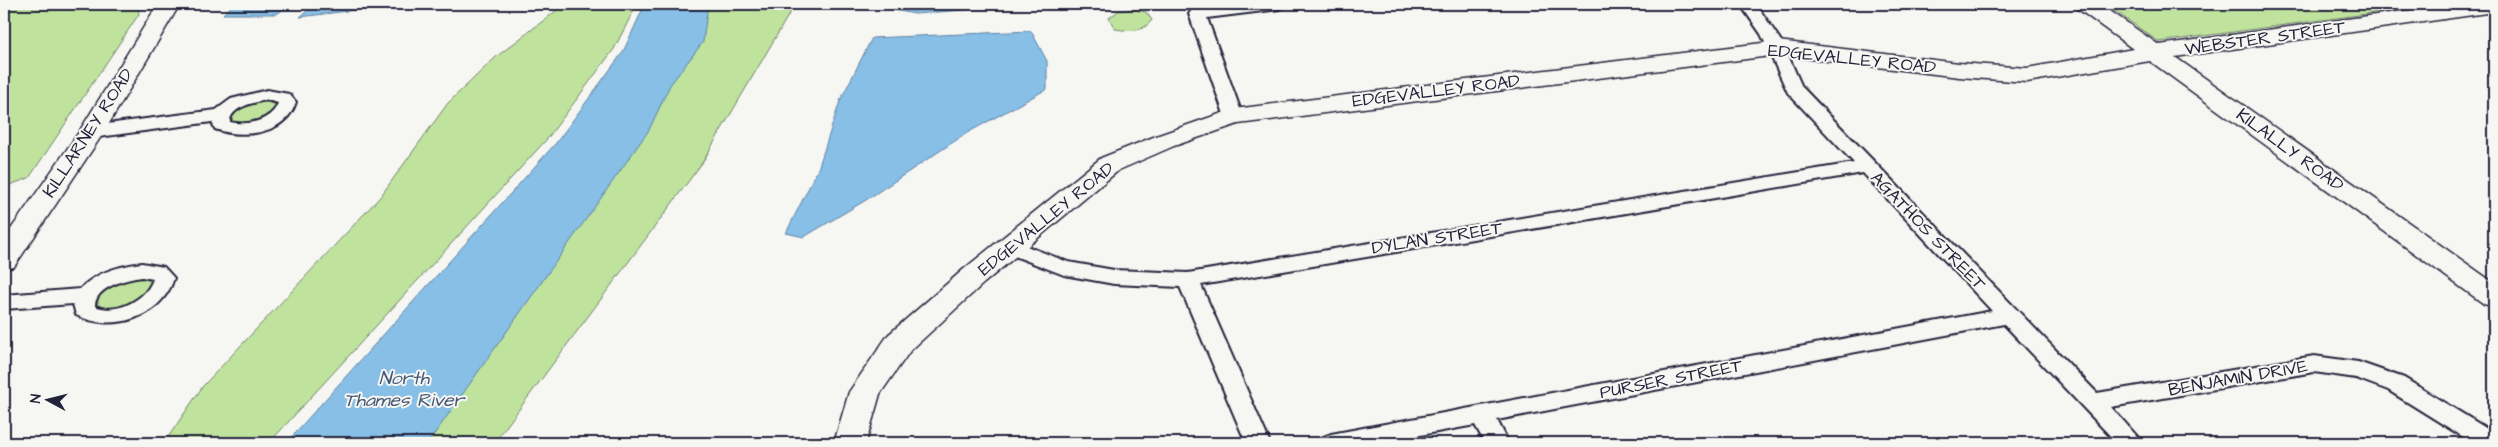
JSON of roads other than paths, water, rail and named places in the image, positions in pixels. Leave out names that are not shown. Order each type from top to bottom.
[{"type":"street","name":"KILLARNEY ROAD","points":[[4,260],[91,132],[169,4]]},
{"type":"street","points":[[1234,117],[1197,14],[1279,4]]},
{"type":"street","name":"AGATHOS STREET","points":[[1748,4],[1759,16],[1778,48],[1794,89],[1865,166],[2131,443]]},
{"type":"street","name":"KILALLY ROAD","points":[[2086,4],[2494,297]]},
{"type":"street","name":"WEBSTER STREET","points":[[2155,54],[2494,5]]},
{"type":"street","name":"EDGEVALLEY ROAD","points":[[850,443],[865,392],[899,343],[974,276],[1110,164],[1165,141],[1234,117],[1778,48],[1959,70],[2027,74],[2119,58],[2155,54]]},
{"type":"street","points":[[91,132],[222,115]]},
{"type":"street","name":"DYLAN STREET","points":[[1011,247],[1064,268],[1114,276],[1188,280],[1865,166]]},
{"type":"street","points":[[1188,280],[1258,443]]},
{"type":"street","points":[[4,302],[86,296]]},
{"type":"street","name":"PURSER STREET","points":[[1331,443],[2010,315]]},
{"type":"street","name":"BENJAMIN DRIVE","points":[[2093,402],[2314,364],[2358,370],[2396,384],[2490,439]]},
{"type":"street","points":[[1482,415],[1496,443]]},
{"type":"water","points":[[234,4],[290,4],[277,14],[223,14]]},
{"type":"water","points":[[315,4],[388,4],[387,6],[300,17]]},
{"type":"water","name":"North Thames River","points":[[645,4],[708,4],[703,42],[670,85],[649,130],[428,443],[286,443],[556,143],[623,52]]},
{"type":"water","points":[[885,4],[1013,4],[1011,6],[915,14],[883,8]]},
{"type":"water","points":[[1031,31],[1047,61],[1047,89],[967,133],[866,200],[804,237],[786,233],[818,169],[840,101],[872,38]]}]
